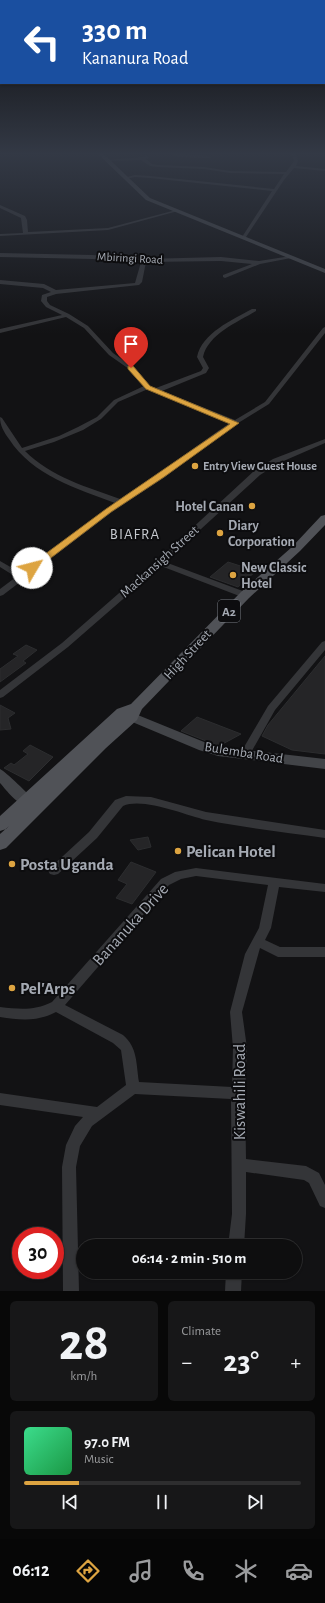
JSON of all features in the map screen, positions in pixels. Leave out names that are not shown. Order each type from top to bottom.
[{"type":"main road","name":"High Street","points":[[0,844],[101,745],[130,712],[245,595],[296,549],[325,518]]},
{"type":"main road","name":"High Street","points":[[0,825],[130,712]]},
{"type":"street","points":[[18,214],[24,217],[26,234]]},
{"type":"street","points":[[0,235],[76,232],[110,228],[163,214]]},
{"type":"street","points":[[184,214],[244,237],[289,258],[325,271]]},
{"type":"street","points":[[244,237],[259,214]]},
{"type":"street","name":"Mbiringi Road","points":[[0,255],[92,257],[144,261],[222,259],[259,263]]},
{"type":"street","points":[[225,276],[259,263],[289,258]]},
{"type":"street","points":[[144,261],[139,282],[137,284],[55,292],[44,296],[44,301],[48,306],[67,315],[86,327],[111,354],[131,368],[148,387],[235,423]]},
{"type":"street","points":[[0,282],[44,286],[55,292]]},
{"type":"street","points":[[155,391],[204,372],[206,368],[200,359],[200,355],[209,340],[218,332],[254,310]]},
{"type":"street","points":[[0,331],[67,315]]},
{"type":"street","points":[[0,592],[120,502],[162,475],[220,432],[267,403],[325,329]]},
{"type":"street","points":[[21,450],[55,440],[85,426],[106,413],[112,403],[148,387]]},
{"type":"street","points":[[0,419],[2,428],[21,450],[40,467],[75,485],[120,502]]},
{"type":"street","name":"Mackansigh Street","points":[[0,695],[65,645],[257,473],[282,458],[325,441]]},
{"type":"street","points":[[159,562],[245,595]]},
{"type":"street","points":[[0,563],[21,576]]},
{"type":"street","points":[[245,754],[271,708],[325,644]]},
{"type":"street","name":"Bulemba Road","points":[[130,712],[204,747],[245,754],[325,764]]},
{"type":"street","points":[[1,779],[27,800]]},
{"type":"street","points":[[54,871],[93,835],[119,803],[126,800],[151,801],[206,816],[325,834]]},
{"type":"street","name":"Bananuka Drive","points":[[0,1012],[26,1016],[34,1015],[56,1006],[165,882],[179,876],[196,872],[325,888]]},
{"type":"street","name":"Kiswahili Road","points":[[237,1239],[239,1214],[240,1165],[238,1093],[240,1048],[236,1012],[251,954],[265,928],[274,882]]},
{"type":"street","points":[[257,941],[278,952],[325,952]]},
{"type":"street","points":[[56,1006],[118,1040],[126,1046],[129,1056],[133,1088]]},
{"type":"street","points":[[71,1291],[69,1167],[73,1145],[80,1131],[87,1122],[97,1113],[133,1088],[238,1093]]},
{"type":"street","points":[[0,1099],[97,1113]]},
{"type":"street","points":[[240,1165],[306,1173],[314,1178],[325,1201]]},
{"type":"street","points":[[232,1291],[233,1279]]},
{"type":"building","name":"New Classic Hotel","points":[[228,562],[256,571],[238,587],[210,577]]},
{"type":"building","points":[[26,645],[37,650],[23,661],[26,663],[0,682],[0,669],[18,656],[13,654]]},
{"type":"building","points":[[325,656],[325,754],[292,750],[262,736],[268,725]]},
{"type":"building","points":[[0,705],[15,713],[8,718],[11,729],[0,730]]},
{"type":"building","points":[[197,717],[241,734],[219,746],[181,731]]},
{"type":"building","points":[[30,745],[53,757],[29,781],[4,768],[11,763],[14,765],[28,754],[23,751]]},
{"type":"building","points":[[148,837],[151,847],[138,850],[130,840]]},
{"type":"building","points":[[131,862],[156,872],[132,904],[116,898],[127,884],[118,880]]},
{"type":"place","name":"Entry View Guest House","points":[[195,466]]},
{"type":"place","name":"Hotel Canan","points":[[252,506]]},
{"type":"place","name":"Diary Corporation","points":[[220,533]]},
{"type":"place","name":"New Classic Hotel","points":[[233,575]]},
{"type":"place","name":"Pelican Hotel","points":[[178,851]]},
{"type":"place","name":"Posta Uganda","points":[[12,864]]},
{"type":"place","name":"Pel'Arps","points":[[12,988]]},
{"type":"district","name":"BIAFRA","points":[[135,534]]},
{"type":"route","points":[[32,568],[109,510],[162,475],[220,432],[235,423],[155,391],[148,387],[131,368]]}]
